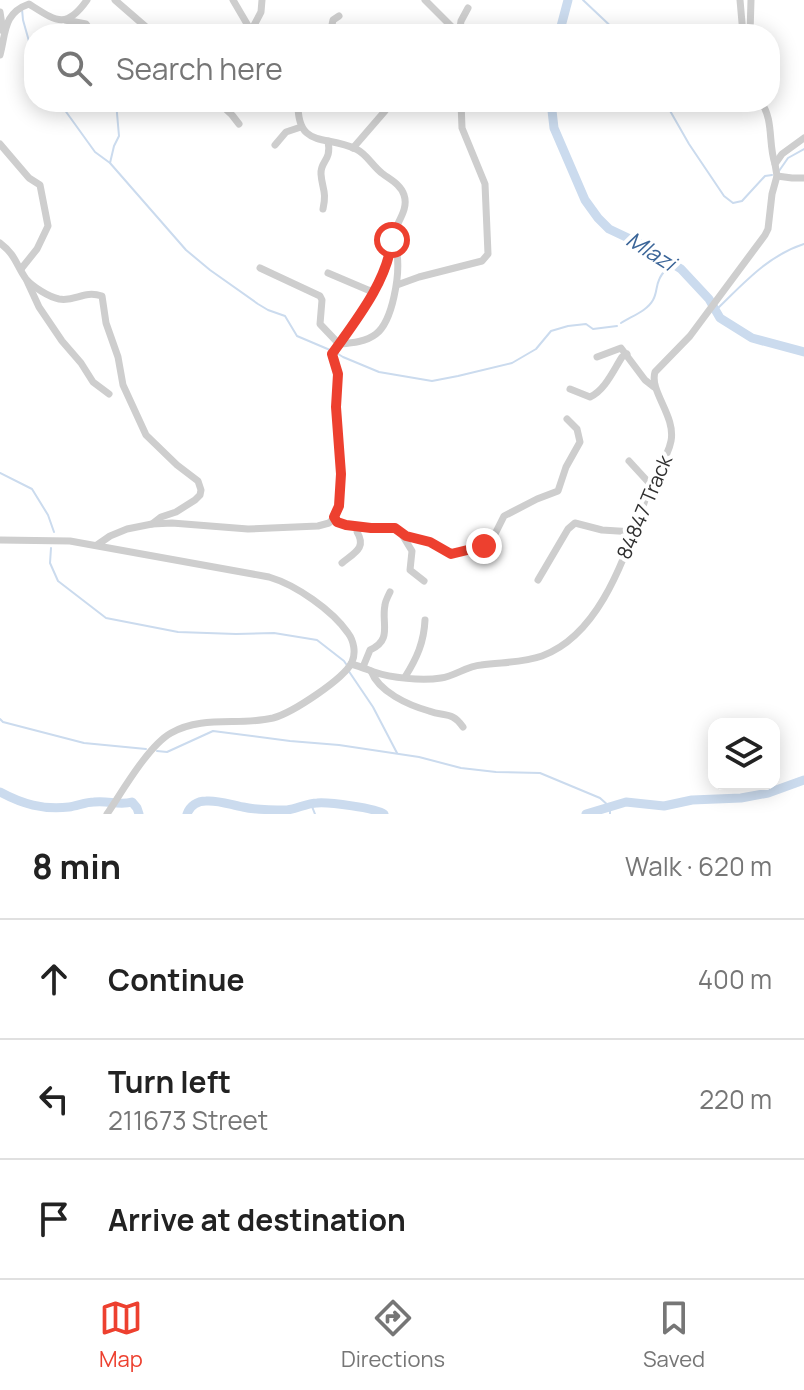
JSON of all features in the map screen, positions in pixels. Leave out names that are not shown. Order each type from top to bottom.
[{"type":"street","points":[[65,20],[77,14],[87,0]]},
{"type":"street","points":[[115,0],[143,24]]},
{"type":"street","points":[[233,0],[248,24]]},
{"type":"street","points":[[257,24],[262,0]]},
{"type":"street","points":[[425,0],[449,24]]},
{"type":"street","points":[[740,0],[742,24]]},
{"type":"street","points":[[750,24],[751,0]]},
{"type":"street","points":[[0,55],[4,33],[12,16],[27,4],[52,18],[86,24]]},
{"type":"street","points":[[461,24],[468,8]]},
{"type":"street","points":[[0,12],[4,33]]},
{"type":"street","points":[[332,24],[339,16]]},
{"type":"street","points":[[229,112],[239,124]]},
{"type":"street","points":[[97,545],[110,536],[150,524],[248,529],[310,527],[329,523],[335,517],[339,506],[341,474],[336,407],[338,374],[331,356],[383,275],[393,235],[404,211],[405,196],[399,186],[375,169],[358,149],[309,135],[301,127],[298,112]]},
{"type":"street","points":[[353,148],[384,112]]},
{"type":"street","points":[[397,285],[482,261],[488,254],[485,184],[462,128],[461,112]]},
{"type":"street","points":[[654,387],[655,372],[690,336],[765,235],[777,176],[766,112]]},
{"type":"street","points":[[275,145],[286,132],[301,127]]},
{"type":"street","points":[[775,164],[782,154],[804,138]]},
{"type":"street","points":[[323,209],[325,195],[321,172],[330,152],[328,141]]},
{"type":"street","points":[[0,144],[29,178],[40,185],[48,222],[41,243],[21,269]]},
{"type":"street","points":[[777,176],[804,178]]},
{"type":"street","points":[[0,243],[14,256],[39,307],[62,341],[93,382],[109,394]]},
{"type":"street","points":[[339,344],[365,340],[379,332],[392,305],[397,285],[398,256],[390,252]]},
{"type":"street","points":[[260,268],[320,296],[320,324],[339,344]]},
{"type":"street","points":[[328,273],[374,291]]},
{"type":"street","points":[[26,279],[58,299],[89,293],[102,296],[123,385],[146,435],[201,486],[200,495],[195,500],[150,524]]},
{"type":"street","points":[[570,389],[590,397],[597,394],[627,354],[620,348],[597,357]]},
{"type":"street","name":"84847 Track","points":[[351,664],[390,676],[439,678],[475,666],[523,661],[555,650],[573,638],[589,620],[612,583],[671,444],[672,433],[661,398],[627,354]]},
{"type":"street","points":[[335,517],[337,522],[346,525],[395,528],[406,536],[430,542],[448,553],[476,550],[489,544],[507,514],[558,491],[566,467],[580,442],[577,429],[567,419]]},
{"type":"street","points":[[629,461],[651,485]]},
{"type":"street","points":[[538,580],[568,529],[575,523],[602,530],[634,532]]},
{"type":"street","points":[[342,563],[361,546],[357,532],[361,527]]},
{"type":"street","points":[[400,532],[412,551],[410,570],[424,581]]},
{"type":"street","points":[[0,540],[70,541],[281,581],[309,598],[342,625],[352,640],[354,657],[351,664],[306,702],[284,714],[273,718],[194,724],[162,739],[107,814]]},
{"type":"street","points":[[390,592],[384,607],[383,639],[378,647],[370,650],[367,669],[375,681],[388,691],[420,708],[456,717],[463,727]]},
{"type":"street","points":[[405,677],[419,653],[425,620]]},
{"type":"waterway","name":"Mlazi","points":[[562,24],[568,0]]},
{"type":"waterway","points":[[583,0],[608,24]]},
{"type":"waterway","points":[[22,9],[24,24]]},
{"type":"waterway","points":[[66,112],[95,152],[110,163],[186,250],[258,304],[285,316],[297,336],[330,350]]},
{"type":"waterway","points":[[110,163],[119,136],[117,112]]},
{"type":"waterway","name":"Mlazi","points":[[552,112],[554,128],[585,200],[609,229],[645,246],[681,269],[709,299],[720,318],[752,338],[804,352]]},
{"type":"waterway","points":[[671,112],[724,196],[733,203],[742,201],[765,176],[772,175]]},
{"type":"waterway","points":[[779,171],[788,158],[804,149]]},
{"type":"waterway","points":[[716,310],[767,263],[804,244]]},
{"type":"waterway","points":[[621,323],[650,304],[660,278],[671,263]]},
{"type":"waterway","points":[[335,352],[379,372],[432,381],[512,363],[536,349],[551,331],[586,324],[593,329],[617,326]]},
{"type":"waterway","points":[[0,473],[32,489],[48,515],[54,532]]},
{"type":"waterway","points":[[51,548],[50,563],[58,581],[106,618],[178,632],[274,633],[317,640],[346,664]]},
{"type":"waterway","points":[[348,670],[373,707],[397,753]]},
{"type":"waterway","points":[[0,719],[84,743],[146,749]]},
{"type":"waterway","points":[[157,751],[167,752],[213,731],[339,745],[419,757],[461,768],[540,773],[600,798],[610,807],[610,814]]},
{"type":"waterway","name":"Mlazi","points":[[586,814],[626,802],[664,806],[692,800],[741,798],[768,793],[804,780]]},
{"type":"waterway","name":"Mlazi","points":[[0,792],[25,803],[50,808],[99,802],[132,802],[139,814]]},
{"type":"waterway","name":"Mlazi","points":[[187,814],[203,801],[270,810],[331,803],[384,814]]},
{"type":"waterway","points":[[311,804],[315,814]]},
{"type":"route","points":[[392,240],[380,282],[332,354],[338,374],[336,407],[341,474],[339,506],[334,517],[337,522],[346,525],[395,528],[406,536],[424,539],[451,554],[484,546]]}]
